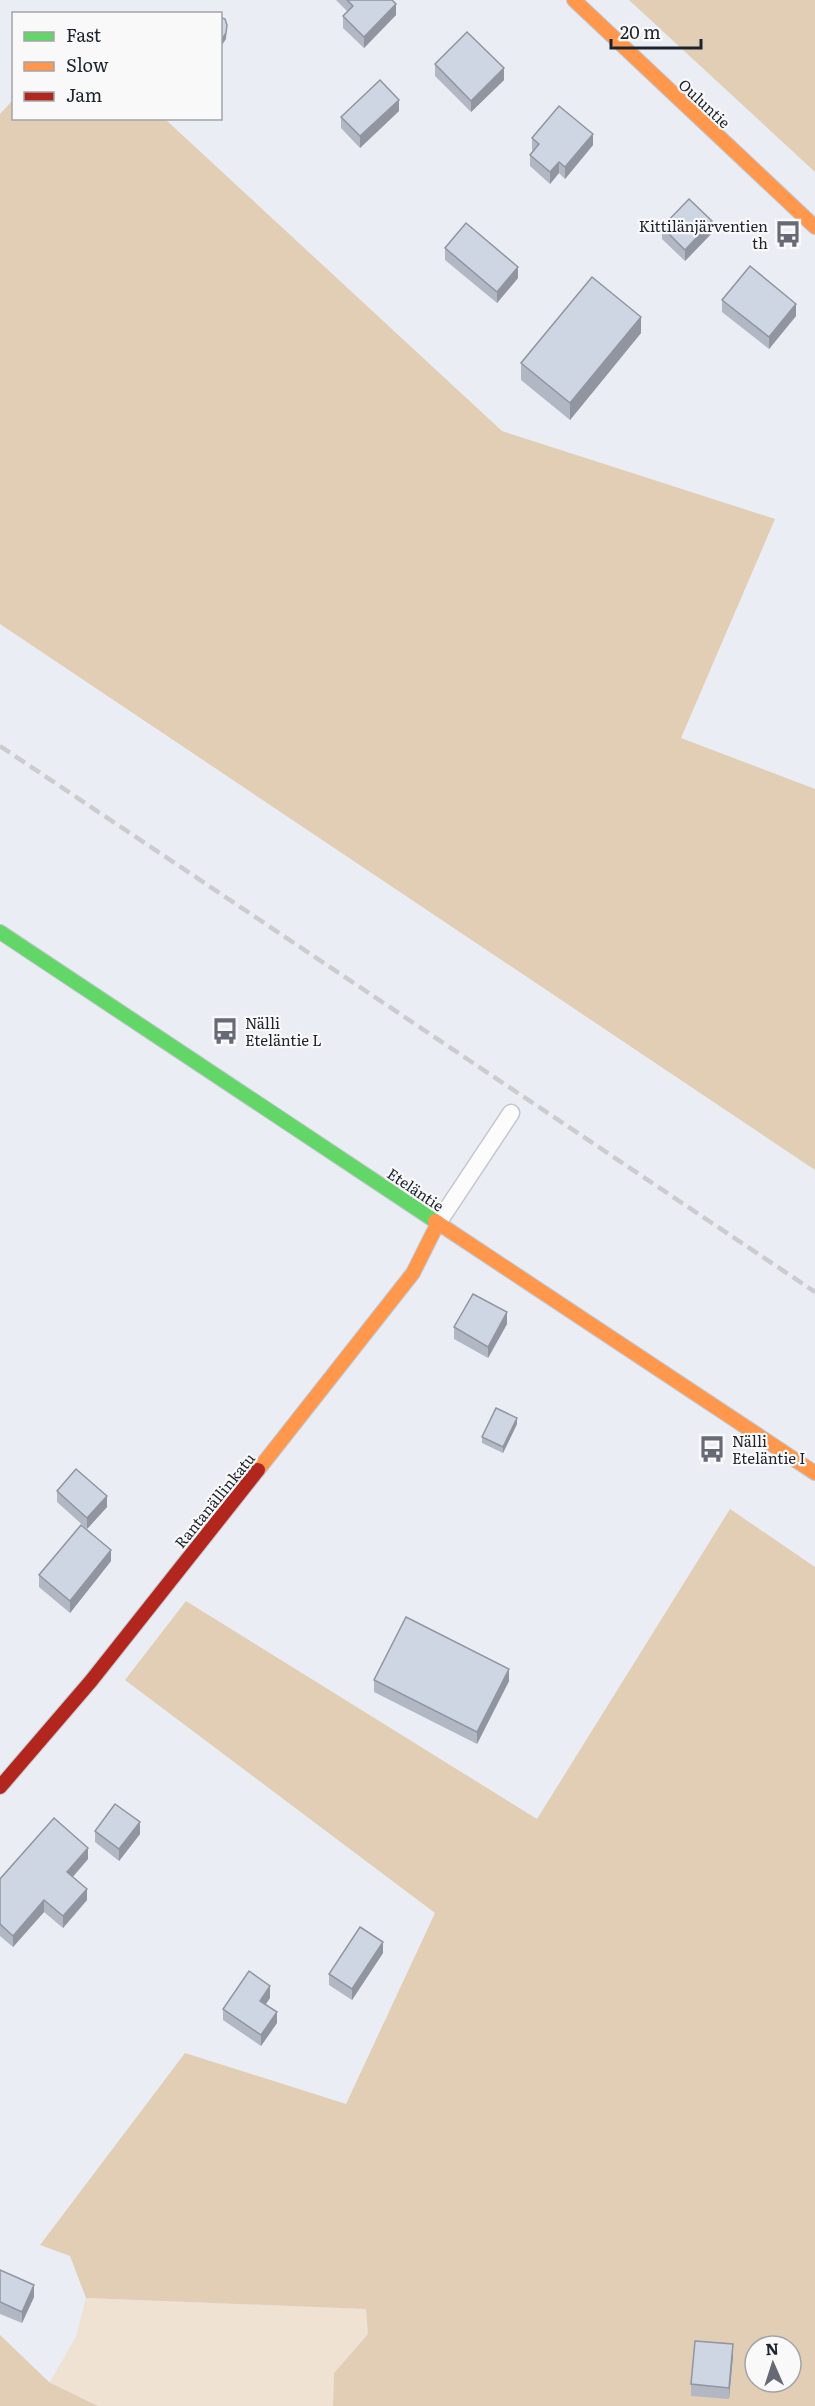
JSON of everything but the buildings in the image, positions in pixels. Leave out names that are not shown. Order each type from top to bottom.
[{"type":"street","name":"Ouluntie","points":[[574,0],[719,139],[815,226]]},
{"type":"street","name":"Eteläntie","points":[[0,932],[815,1473]]},
{"type":"street","name":"Rantanällinkatu","points":[[0,1786],[91,1681],[358,1344],[413,1273],[438,1223]]},
{"type":"lane","points":[[438,1223],[511,1113]]},
{"type":"shaded area","points":[[629,0],[815,0],[815,172]]},
{"type":"shaded area","points":[[12,101],[12,120],[166,120],[502,431],[775,519],[681,738],[815,789],[815,1170],[0,624],[0,114]]},
{"type":"shaded area","points":[[730,1509],[815,1567],[815,2406],[333,2406],[334,2373],[368,2334],[366,2309],[86,2298],[70,2256],[40,2245],[185,2053],[346,2104],[435,1913],[125,1680],[186,1601],[537,1819]]},
{"type":"shaded area","points":[[86,2298],[367,2309],[368,2334],[334,2373],[333,2406],[98,2406],[50,2382],[76,2336]]},
{"type":"shaded area","points":[[0,2335],[49,2382],[98,2406],[0,2406]]},
{"type":"railway","points":[[0,746],[815,1292]]},
{"type":"traffic: fast","points":[[0,932],[435,1221]]},
{"type":"traffic: slow","points":[[574,0],[815,227]]},
{"type":"traffic: slow","points":[[435,1221],[815,1473]]},
{"type":"traffic: slow","points":[[258,1470],[413,1273],[438,1223]]},
{"type":"traffic: jam","points":[[0,1787],[91,1681],[258,1470]]},
{"type":"place","name":"Kittilänjärventien th","points":[[788,234]]},
{"type":"place","name":"Nälli Eteläntie L","points":[[225,1031]]},
{"type":"place","name":"Nälli Eteläntie I","points":[[712,1449]]}]
